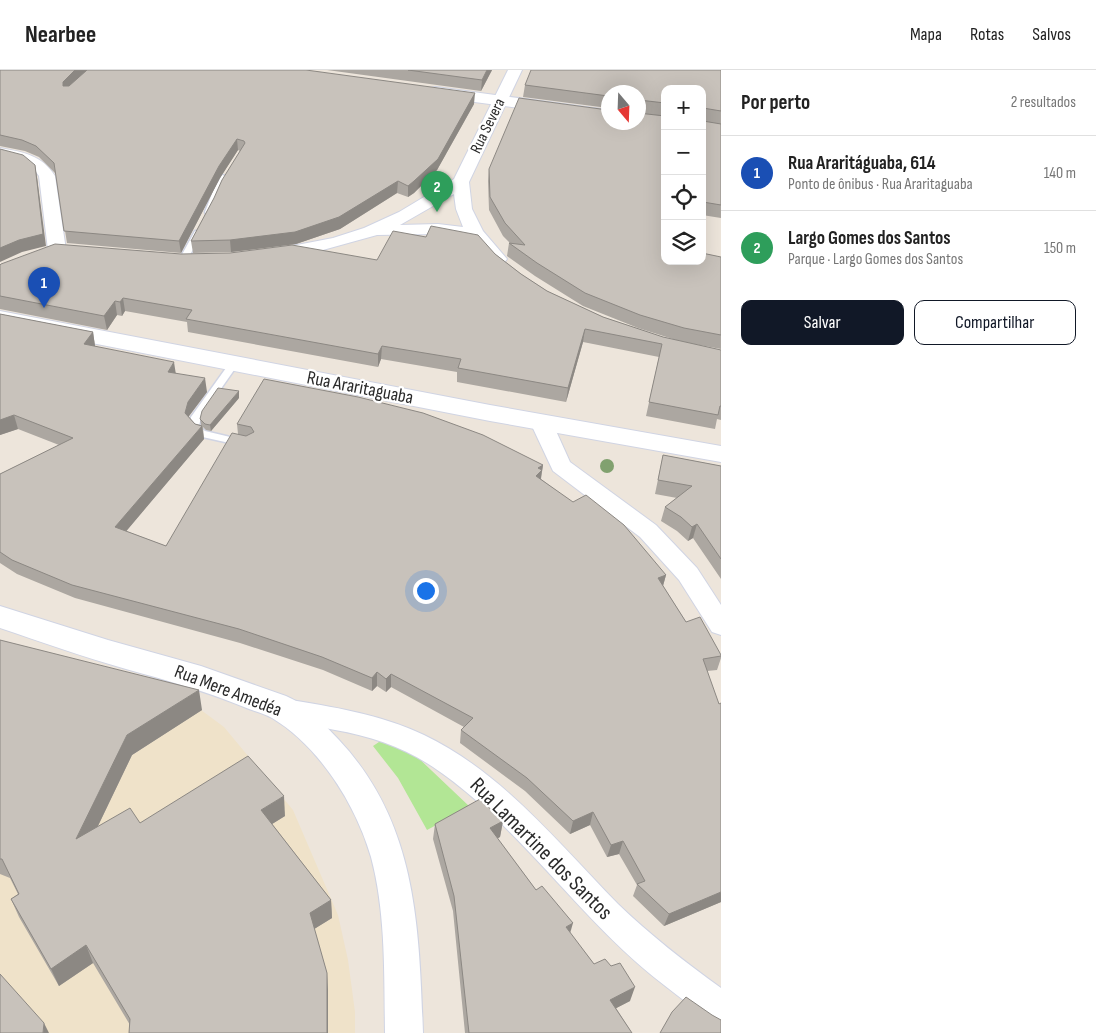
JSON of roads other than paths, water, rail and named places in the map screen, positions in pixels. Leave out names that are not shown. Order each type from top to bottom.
[{"type":"street","name":"Rua Severa","points":[[461,182],[516,70]]},
{"type":"street","points":[[419,89],[601,114]]},
{"type":"street","points":[[0,154],[26,159],[44,169],[47,176],[57,250]]},
{"type":"street","points":[[371,232],[461,182],[464,209],[474,232],[500,261],[514,272]]},
{"type":"street","points":[[259,257],[296,251],[371,232],[438,229],[474,232]]},
{"type":"street","points":[[38,255],[57,250],[76,252]]},
{"type":"street","points":[[164,259],[205,260]]},
{"type":"street","name":"Rua Araritaguaba","points":[[0,318],[540,422],[721,454]]},
{"type":"street","points":[[540,422],[562,466],[648,532],[688,574],[721,625]]},
{"type":"street","name":"Rua Mere Amedéa","points":[[0,617],[108,652],[179,670],[228,686],[285,710],[334,753],[368,802],[379,826],[389,859],[395,890],[402,969],[404,1033]]},
{"type":"street","name":"Rua Lamartine dos Santos","points":[[285,710],[346,721],[382,731],[417,744],[461,771],[533,835],[627,935],[679,978],[721,1006]]},
{"type":"lane","points":[[206,218],[217,191],[231,168]]},
{"type":"lane","points":[[183,260],[202,227]]},
{"type":"lane","points":[[234,363],[196,417],[194,427],[202,434],[248,445]]},
{"type":"place","name":"Largo Gomes dos Santos","points":[[437,212]]},
{"type":"place","name":"Rua Araritáguaba, 614","points":[[44,308]]}]
